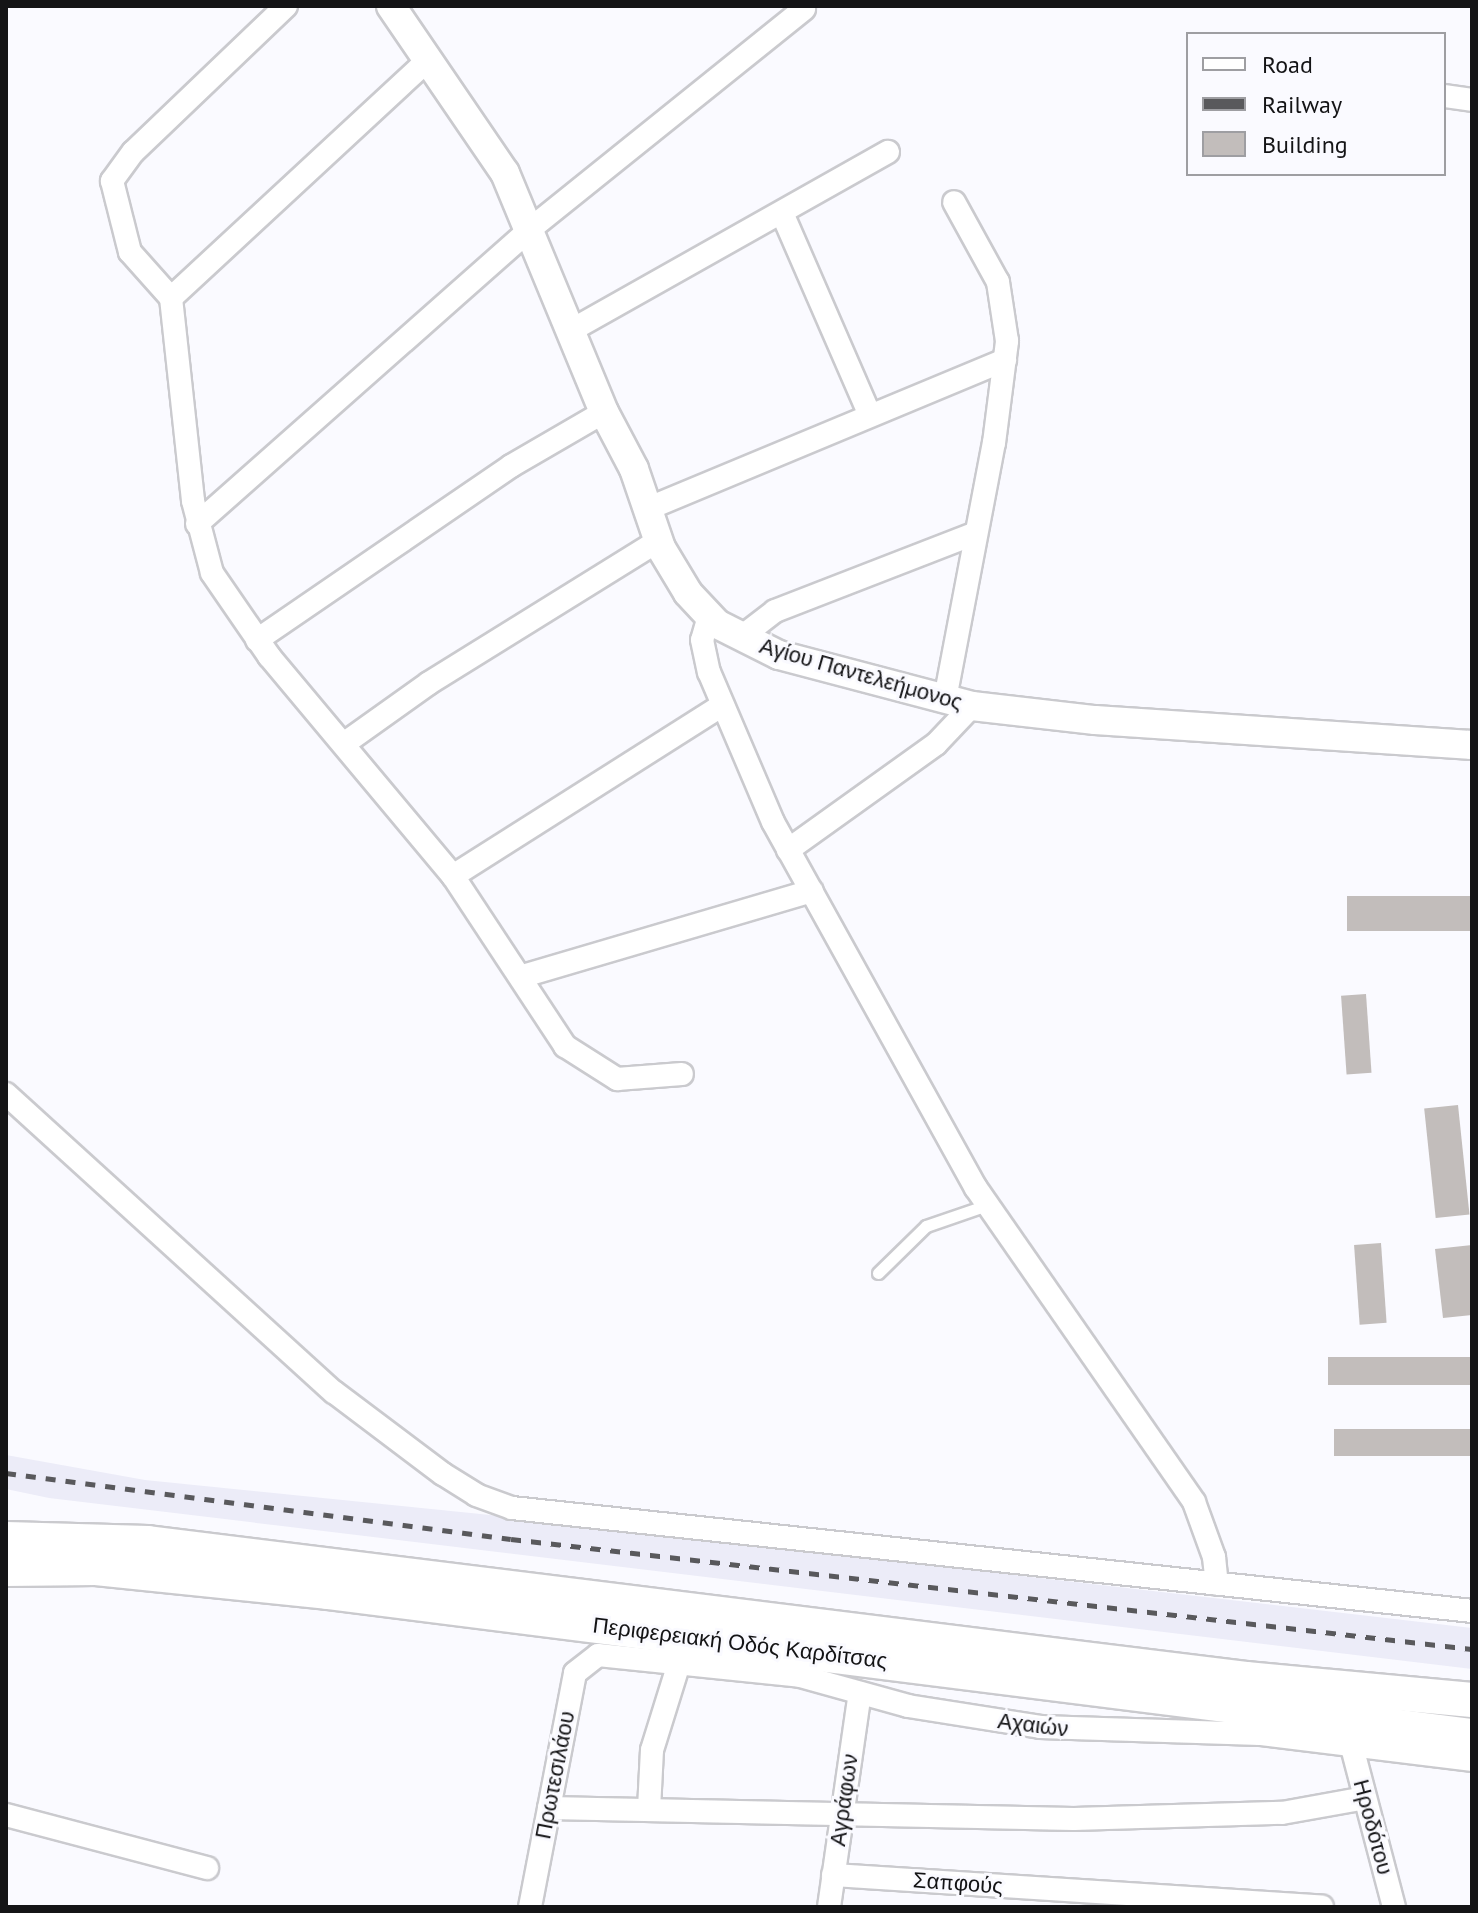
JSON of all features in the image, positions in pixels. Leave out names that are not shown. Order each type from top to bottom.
[{"type":"main road","name":"Περιφερειακή Οδός Καρδίτσας","points":[[6,1539],[162,1544],[1231,1677],[1472,1700]]},
{"type":"main road","name":"Περιφερειακή Οδός Καρδίτσας","points":[[6,1569],[96,1568],[327,1592],[1472,1736]]},
{"type":"street","points":[[286,6],[114,174],[122,237],[139,264],[171,298],[197,524],[219,587],[257,640],[453,876],[523,976],[553,1032],[586,1062],[617,1079],[682,1074]]},
{"type":"street","name":"Αγίου Παντελεήμονος","points":[[391,6],[495,155],[604,412],[634,469],[658,541],[680,582],[709,616],[740,638],[779,655],[958,703],[1083,720],[1472,745]]},
{"type":"street","points":[[197,524],[529,230],[804,9]]},
{"type":"street","points":[[171,298],[427,61]]},
{"type":"street","points":[[1446,96],[1472,100]]},
{"type":"street","points":[[570,331],[888,152]]},
{"type":"street","points":[[788,850],[936,744],[958,703],[974,534],[1005,360],[1006,322],[998,282],[954,202]]},
{"type":"street","points":[[782,213],[869,413]]},
{"type":"street","points":[[647,509],[869,413],[1005,360]]},
{"type":"street","points":[[257,640],[511,466],[604,412]]},
{"type":"street","points":[[740,638],[775,611],[974,534]]},
{"type":"street","points":[[345,743],[429,683],[658,541]]},
{"type":"street","points":[[709,616],[703,650],[722,705],[788,850],[987,1205],[1194,1502],[1214,1557],[1217,1584]]},
{"type":"street","points":[[453,876],[722,705]]},
{"type":"street","points":[[523,976],[812,891]]},
{"type":"street","points":[[6,1094],[293,1358],[402,1446],[476,1495],[555,1516],[1472,1611]]},
{"type":"street","name":"Αχαιών","points":[[598,1655],[680,1660],[800,1676],[860,1693],[1040,1727],[1260,1734],[1472,1760]]},
{"type":"street","name":"Πρωτεσιλάου","points":[[530,1907],[575,1673],[598,1655]]},
{"type":"street","points":[[649,1809],[652,1750],[680,1660]]},
{"type":"street","name":"Αγράφων","points":[[829,1907],[860,1693]]},
{"type":"street","name":"Ηροδότου","points":[[1352,1747],[1394,1907]]},
{"type":"street","points":[[549,1808],[649,1809],[842,1818],[1243,1816],[1365,1798]]},
{"type":"street","points":[[6,1815],[207,1868]]},
{"type":"street","name":"Σαπφούς","points":[[833,1875],[1080,1899],[1322,1907]]},
{"type":"lane","points":[[878,1273],[926,1226],[987,1205]]},
{"type":"shaded area","points":[[6,1455],[145,1480],[549,1521],[1472,1628],[1472,1669],[49,1498],[6,1489]]},
{"type":"building","points":[[1347,896],[1472,896],[1472,931],[1347,931]]},
{"type":"building","points":[[1366,994],[1372,1073],[1347,1075],[1341,996]]},
{"type":"building","points":[[1458,1105],[1469,1214],[1436,1218],[1424,1109]]},
{"type":"building","points":[[1381,1243],[1387,1323],[1360,1325],[1354,1245]]},
{"type":"building","points":[[1472,1245],[1472,1315],[1443,1318],[1435,1249]]},
{"type":"building","points":[[1328,1357],[1472,1357],[1472,1385],[1328,1385]]},
{"type":"building","points":[[1334,1429],[1472,1429],[1472,1456],[1334,1456]]},
{"type":"railway","points":[[6,1473],[511,1539],[1472,1649]]}]
